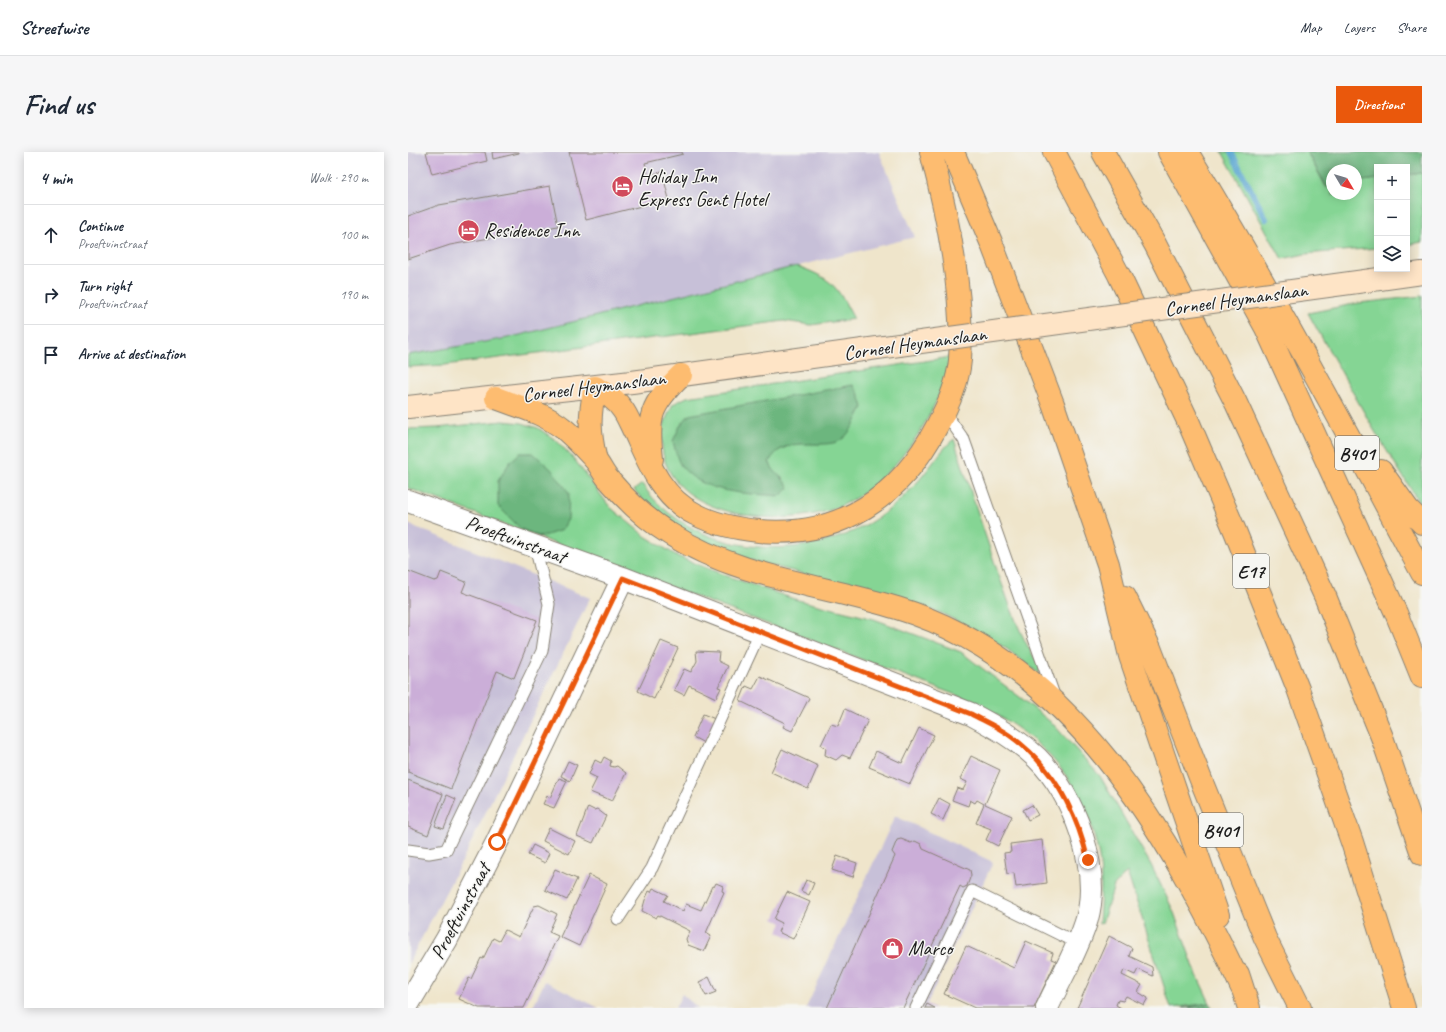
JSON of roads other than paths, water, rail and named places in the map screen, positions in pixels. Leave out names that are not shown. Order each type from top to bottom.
[{"type":"highway","points":[[596,462],[590,434],[590,411],[595,387],[613,399],[624,410],[654,474],[677,502],[694,514],[718,523],[745,530],[774,532],[803,531],[836,523],[862,511],[885,494],[908,470],[927,446],[945,413],[955,386],[960,361],[960,328],[956,282],[949,235],[931,152]]},
{"type":"highway","points":[[953,152],[991,242],[1053,404],[1108,564],[1130,656],[1246,998]]},
{"type":"highway","name":"E17","points":[[1054,152],[1119,275],[1188,421],[1235,531],[1308,718],[1352,842],[1404,1008]]},
{"type":"highway","points":[[1103,152],[1155,244],[1236,403],[1325,596],[1382,737],[1422,854]]},
{"type":"highway","points":[[1170,152],[1266,328],[1396,613],[1422,677]]},
{"type":"highway","name":"B401","points":[[1187,152],[1226,216],[1422,573]]},
{"type":"highway","points":[[1291,334],[1386,479],[1408,509],[1422,523]]},
{"type":"highway","points":[[654,474],[649,436],[650,420],[655,405],[666,390],[681,375]]},
{"type":"highway","points":[[496,398],[548,418],[564,430],[596,462],[625,499],[670,534],[720,559],[747,569],[898,608],[937,622],[998,656],[1057,704],[1088,738],[1144,810],[1172,852],[1222,946],[1246,998]]},
{"type":"highway","name":"B401","points":[[1108,564],[1150,648],[1203,785],[1265,938],[1300,1008]]},
{"type":"street","name":"Corneel Heymanslaan","points":[[408,407],[595,387],[1422,273]]},
{"type":"street","name":"Proeftuinstraat","points":[[408,501],[623,578],[971,714],[1009,734],[1037,758],[1056,782],[1070,805],[1082,835],[1088,860],[1091,889],[1087,919],[1047,1008]]},
{"type":"street","name":"Proeftuinstraat","points":[[408,1004],[447,938],[497,842],[623,578]]},
{"type":"lane","points":[[945,413],[964,440],[1057,704]]},
{"type":"lane","points":[[408,850],[429,853],[446,850],[542,651],[549,604],[535,546]]},
{"type":"lane","points":[[618,919],[652,868],[760,632]]},
{"type":"lane","points":[[916,1008],[972,891],[1077,943]]},
{"type":"waterway","points":[[1231,152],[1266,219]]},
{"type":"place","name":"Holiday Inn Express Gent Hotel","points":[[622,187]]},
{"type":"place","name":"Residence Inn","points":[[469,230]]},
{"type":"place","name":"Marco","points":[[893,948]]}]
